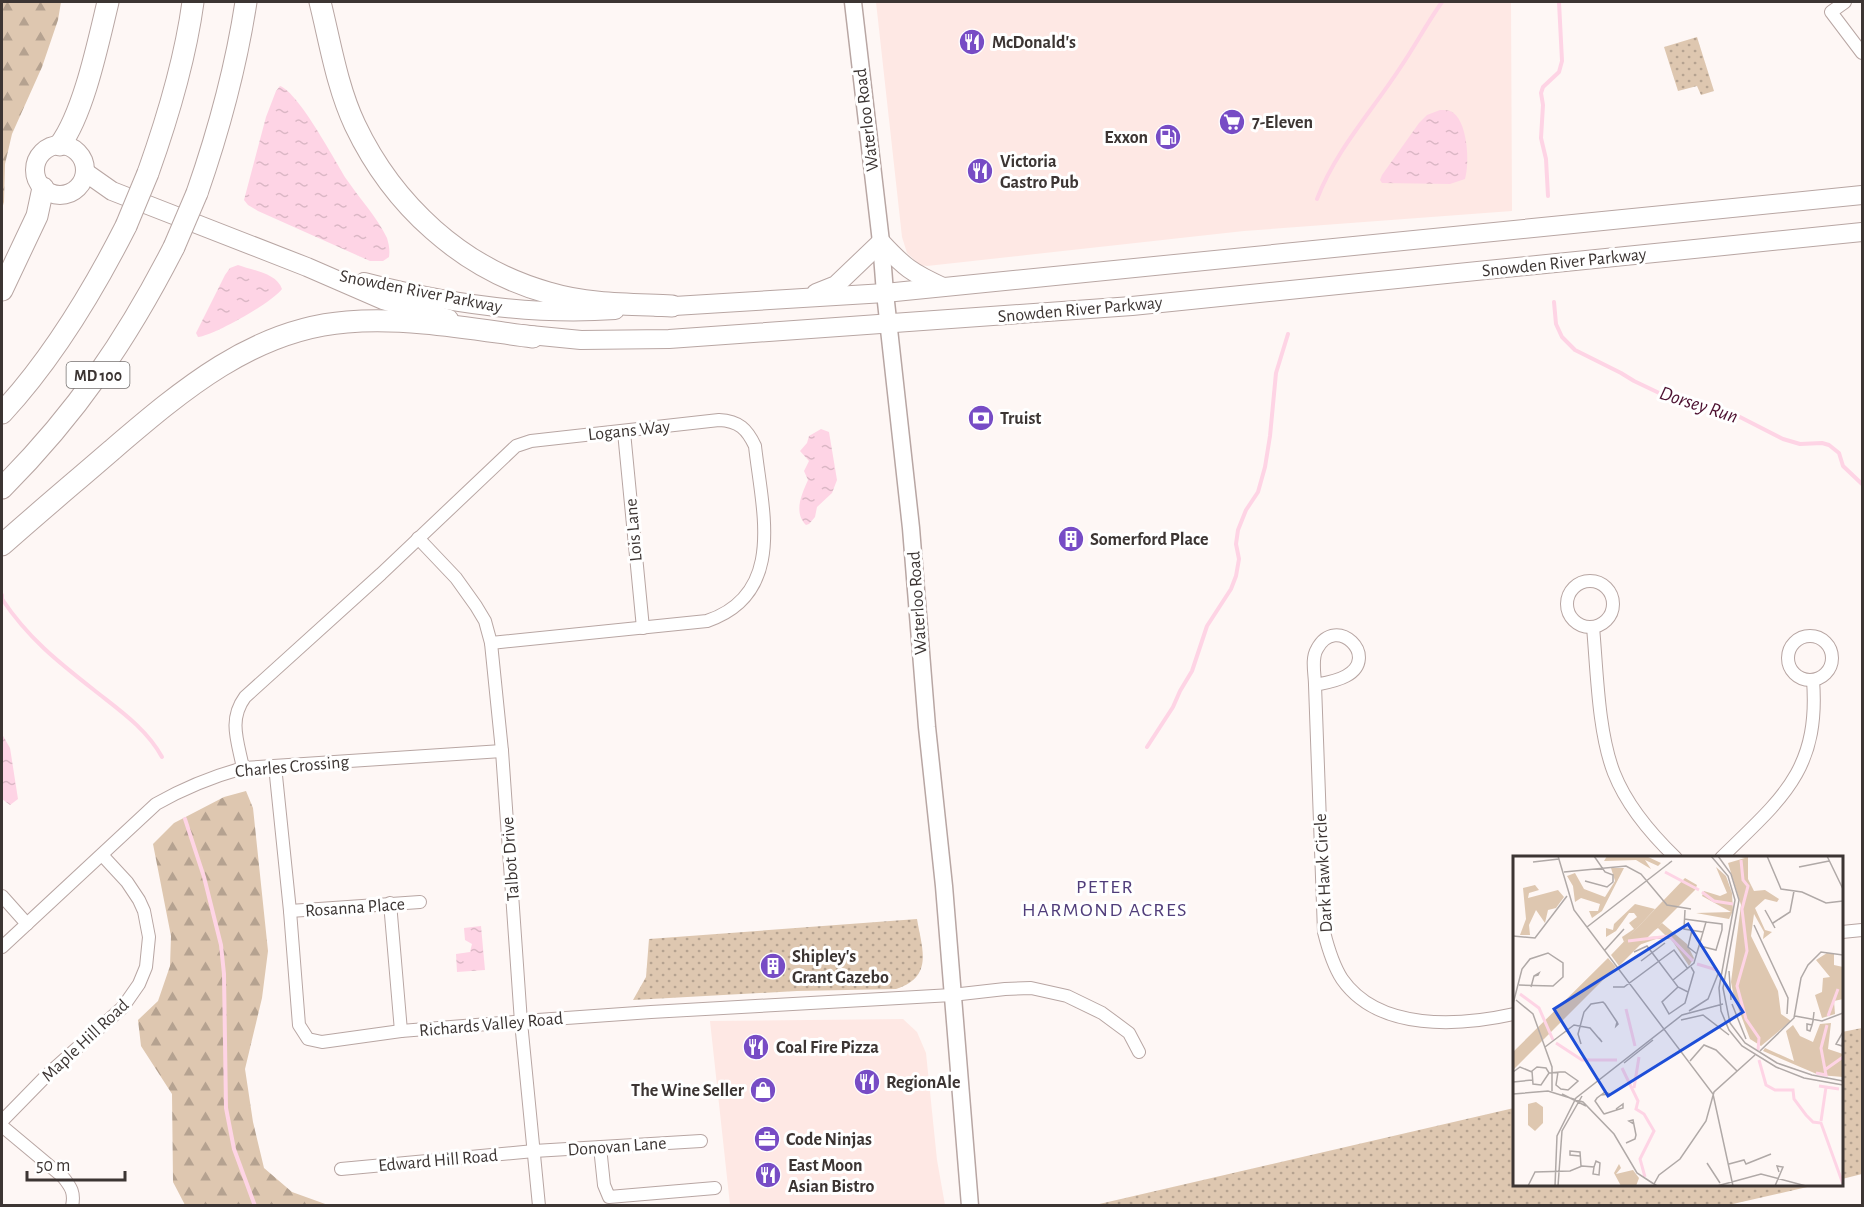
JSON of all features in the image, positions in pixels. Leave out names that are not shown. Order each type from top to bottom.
[{"type":"highway","points":[[60,145],[73,124],[108,2]]},
{"type":"highway","name":"MD 100","points":[[2,413],[51,353],[82,308],[126,226],[167,121],[193,2]]},
{"type":"highway","name":"MD 100","points":[[2,488],[51,436],[93,383],[126,335],[174,247],[197,193],[215,140],[230,86],[246,2]]},
{"type":"highway","points":[[320,2],[339,80],[354,123],[389,184],[415,214],[443,238],[475,260],[510,278],[548,293],[589,302],[672,306]]},
{"type":"highway","points":[[2,290],[37,216],[43,188]]},
{"type":"highway","points":[[2,545],[167,403],[200,378],[267,341],[346,322],[373,321],[439,325],[533,337]]},
{"type":"main road","name":"Waterloo Road","points":[[853,2],[911,528],[970,1206]]},
{"type":"main road","name":"Snowden River Parkway","points":[[60,145],[75,150],[81,156],[86,172],[112,191],[307,267],[383,300],[446,319],[533,337],[581,340],[647,340],[1132,306],[1863,232]]},
{"type":"main road","points":[[43,188],[36,174],[36,165],[44,151],[60,145]]},
{"type":"main road","points":[[76,189],[84,180],[86,172]]},
{"type":"main road","name":"Snowden River Parkway","points":[[43,188],[57,195],[66,195],[76,189],[112,191]]},
{"type":"main road","name":"Snowden River Parkway","points":[[307,267],[453,301],[519,310],[587,312],[885,293],[1863,195]]},
{"type":"main road","points":[[803,298],[836,285],[881,242],[906,268],[919,277],[945,287]]},
{"type":"street","points":[[1845,2],[1831,12],[1863,53]]},
{"type":"street","name":"Logans Way","points":[[243,768],[234,723],[237,708],[245,697],[381,574],[516,446],[531,441],[719,420],[732,420],[749,433],[755,446],[765,540],[762,565],[753,587],[742,602],[724,615],[707,621],[491,643]]},
{"type":"street","name":"Lois Lane","points":[[624,432],[642,628]]},
{"type":"street","name":"Talbot Drive","points":[[418,538],[456,578],[476,606],[485,621],[491,643],[502,751],[521,1022],[539,1206]]},
{"type":"street","points":[[1593,627],[1604,732],[1614,773],[1634,810],[1647,828],[1674,856]]},
{"type":"street","name":"Dark Hawk Circle","points":[[1315,686],[1348,675],[1354,669],[1359,652],[1348,638],[1339,635],[1330,636],[1322,642],[1314,655],[1315,686],[1324,932],[1334,964],[1343,980],[1370,1004],[1389,1014],[1409,1020],[1488,1020],[1513,1014]]},
{"type":"street","points":[[1722,856],[1774,807],[1796,777],[1809,744],[1813,726],[1813,680]]},
{"type":"street","name":"Charles Crossing","points":[[2,947],[156,804],[206,778],[243,768],[502,751]]},
{"type":"street","name":"Richards Valley Road","points":[[275,766],[299,1025],[308,1039],[322,1042],[401,1031],[651,1011],[952,995],[1031,988],[1067,996],[1102,1012],[1129,1033],[1139,1052]]},
{"type":"street","name":"Maple Hill Road","points":[[2,1121],[47,1075],[123,1007],[139,984],[146,967],[149,937],[144,911],[127,882],[102,855]]},
{"type":"street","points":[[2,897],[27,924]]},
{"type":"street","name":"Rosanna Place","points":[[290,911],[420,902]]},
{"type":"street","points":[[390,903],[401,1031]]},
{"type":"street","points":[[1843,932],[1863,930]]},
{"type":"street","points":[[2,1126],[71,1187],[74,1196],[72,1206]]},
{"type":"street","name":"Donovan Lane","points":[[534,1151],[701,1141]]},
{"type":"street","points":[[600,1148],[604,1185],[609,1197],[715,1188]]},
{"type":"street","name":"Edward Hill Road","points":[[341,1169],[534,1151]]},
{"type":"shaded area","points":[[876,2],[1511,2],[1512,211],[1244,231],[920,265],[907,253],[902,237]]},
{"type":"shaded area","points":[[903,1019],[917,1032],[926,1053],[937,1160],[945,1205],[730,1205],[710,1021]]},
{"type":"green space","points":[[2,2],[61,2],[58,20],[42,67],[12,134],[5,164],[2,209]]},
{"type":"green space","points":[[1697,37],[1714,91],[1701,95],[1697,86],[1678,91],[1664,47]]},
{"type":"green space","points":[[246,791],[253,808],[268,951],[262,998],[245,1069],[253,1122],[264,1168],[292,1192],[328,1205],[185,1205],[173,1182],[172,1094],[141,1046],[138,1020],[158,1001],[170,966],[171,936],[153,844],[174,823],[224,797]]},
{"type":"green space","points":[[917,919],[923,951],[921,969],[908,984],[896,989],[797,991],[633,1000],[646,977],[649,939]]},
{"type":"green space","points":[[1862,1028],[1862,1174],[1843,1179],[1843,1032]]},
{"type":"green space","points":[[1513,1108],[1513,1186],[1812,1186],[1724,1206],[1095,1205]]},
{"type":"water","points":[[280,86],[297,101],[347,180],[383,230],[389,245],[389,257],[383,261],[370,261],[258,211],[244,200],[266,117]]},
{"type":"water","points":[[1440,110],[1456,115],[1461,122],[1467,153],[1465,179],[1450,184],[1382,183],[1380,180],[1382,175],[1419,123],[1427,115]]},
{"type":"water","points":[[238,265],[275,279],[282,289],[242,318],[198,337],[196,333],[225,275],[230,268]]},
{"type":"water","points":[[821,429],[829,432],[837,480],[832,493],[817,507],[815,517],[806,525],[799,509],[808,480],[804,471],[809,461],[800,451],[807,443],[809,436]]},
{"type":"water","points":[[2,734],[10,748],[18,799],[10,805],[2,799]]},
{"type":"water","points":[[481,926],[485,970],[457,972],[456,954],[470,952],[472,944],[465,940],[464,928]]},
{"type":"waterway","points":[[1317,199],[1344,147],[1400,68],[1442,2]]},
{"type":"waterway","name":"Dorsey Run","points":[[1548,196],[1546,159],[1541,138],[1543,105],[1541,93],[1543,87],[1559,72],[1562,61],[1559,2]]},
{"type":"waterway","name":"Dorsey Run","points":[[1554,302],[1556,324],[1562,337],[1575,350],[1678,402],[1702,405],[1718,412],[1738,416],[1783,439],[1800,444],[1829,445],[1839,453],[1843,466],[1862,484]]},
{"type":"waterway","points":[[1147,747],[1173,707],[1192,671],[1207,626],[1231,589],[1236,576],[1239,559],[1236,544],[1238,530],[1246,510],[1258,492],[1265,467],[1276,373],[1288,334]]},
{"type":"waterway","points":[[2,595],[2,599],[22,626],[68,669],[131,720],[148,737],[162,757]]},
{"type":"waterway","points":[[185,819],[204,877],[221,945],[224,974],[226,1108],[234,1149],[255,1206]]},
{"type":"place","name":"McDonald's","points":[[972,42]]},
{"type":"place","name":"7-Eleven","points":[[1232,122]]},
{"type":"place","name":"Exxon","points":[[1168,137]]},
{"type":"place","name":"Victoria Gastro Pub","points":[[980,171]]},
{"type":"place","name":"Truist","points":[[981,418]]},
{"type":"place","name":"Somerford Place","points":[[1071,539]]},
{"type":"place","name":"Shipley's Grant Gazebo","points":[[773,966]]},
{"type":"place","name":"Coal Fire Pizza","points":[[756,1047]]},
{"type":"place","name":"RegionAle","points":[[867,1082]]},
{"type":"place","name":"The Wine Seller","points":[[763,1090]]},
{"type":"place","name":"Code Ninjas","points":[[767,1139]]},
{"type":"place","name":"East Moon Asian Bistro","points":[[768,1175]]},
{"type":"district","name":"PETER HARMOND ACRES","points":[[1105,898]]}]
